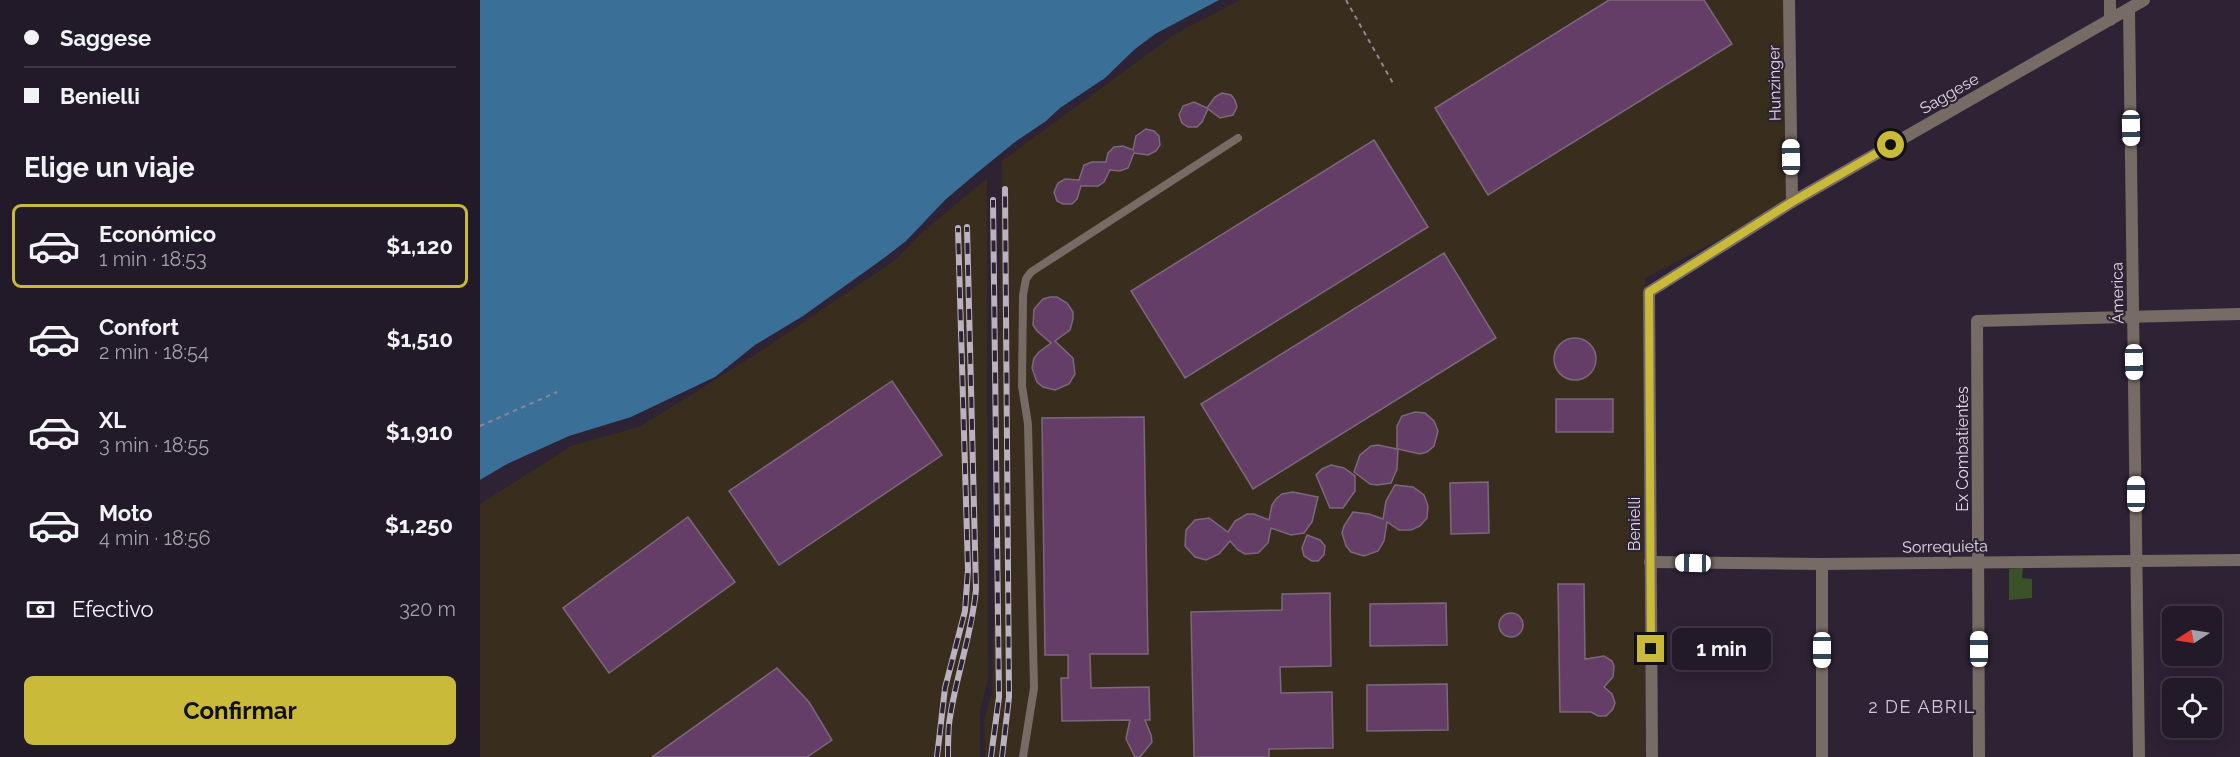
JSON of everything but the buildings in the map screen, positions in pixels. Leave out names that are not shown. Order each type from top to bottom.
[{"type":"street","name":"Hunzinger","points":[[1789,0],[1792,202]]},
{"type":"street","points":[[2110,0],[2110,20]]},
{"type":"street","name":"Saggese","points":[[1649,292],[1792,202],[2144,0]]},
{"type":"street","name":"Ámerica","points":[[2129,9],[2139,757]]},
{"type":"street","name":"Benielli","points":[[1649,292],[1652,757]]},
{"type":"street","points":[[2133,318],[2240,314]]},
{"type":"street","name":"Ex Combatientes","points":[[1979,757],[1980,562],[1977,321],[2133,318]]},
{"type":"street","name":"Sorrequieta","points":[[1650,562],[1822,564],[2240,560]]},
{"type":"street","points":[[1822,564],[1822,757]]},
{"type":"lane","points":[[1023,757],[1034,688],[1028,424],[1022,386],[1023,295],[1026,279],[1036,268],[1238,138]]},
{"type":"path","points":[[1346,0],[1394,85]]},
{"type":"path","points":[[480,426],[557,393]]},
{"type":"shaded area","points":[[1240,0],[1792,0],[1792,202],[1645,278],[1645,757],[985,757],[984,719],[992,693],[1002,161],[1175,34]]},
{"type":"shaded area","points":[[987,178],[988,679],[980,711],[980,757],[480,757],[480,504],[571,446],[641,426],[753,356],[894,261],[923,232]]},
{"type":"green space","points":[[2023,568],[2022,578],[2032,579],[2032,598],[2009,600],[2009,569]]},
{"type":"water","points":[[480,0],[1219,0],[1155,34],[1135,49],[1105,78],[1060,108],[978,172],[945,200],[906,241],[803,316],[755,345],[715,377],[631,417],[569,436],[507,464],[480,480]]},
{"type":"railway","points":[[1002,757],[1009,697],[1005,189]]},
{"type":"railway","points":[[991,757],[999,697],[993,200]]},
{"type":"railway","points":[[948,757],[952,707],[971,623],[976,589],[967,227]]},
{"type":"railway","points":[[937,757],[945,688],[965,611],[968,570],[958,228]]},
{"type":"district","name":"2 DE ABRIL","points":[[1922,707]]},
{"type":"route","points":[[1651,649],[1649,292],[1792,202],[1891,145]]}]
